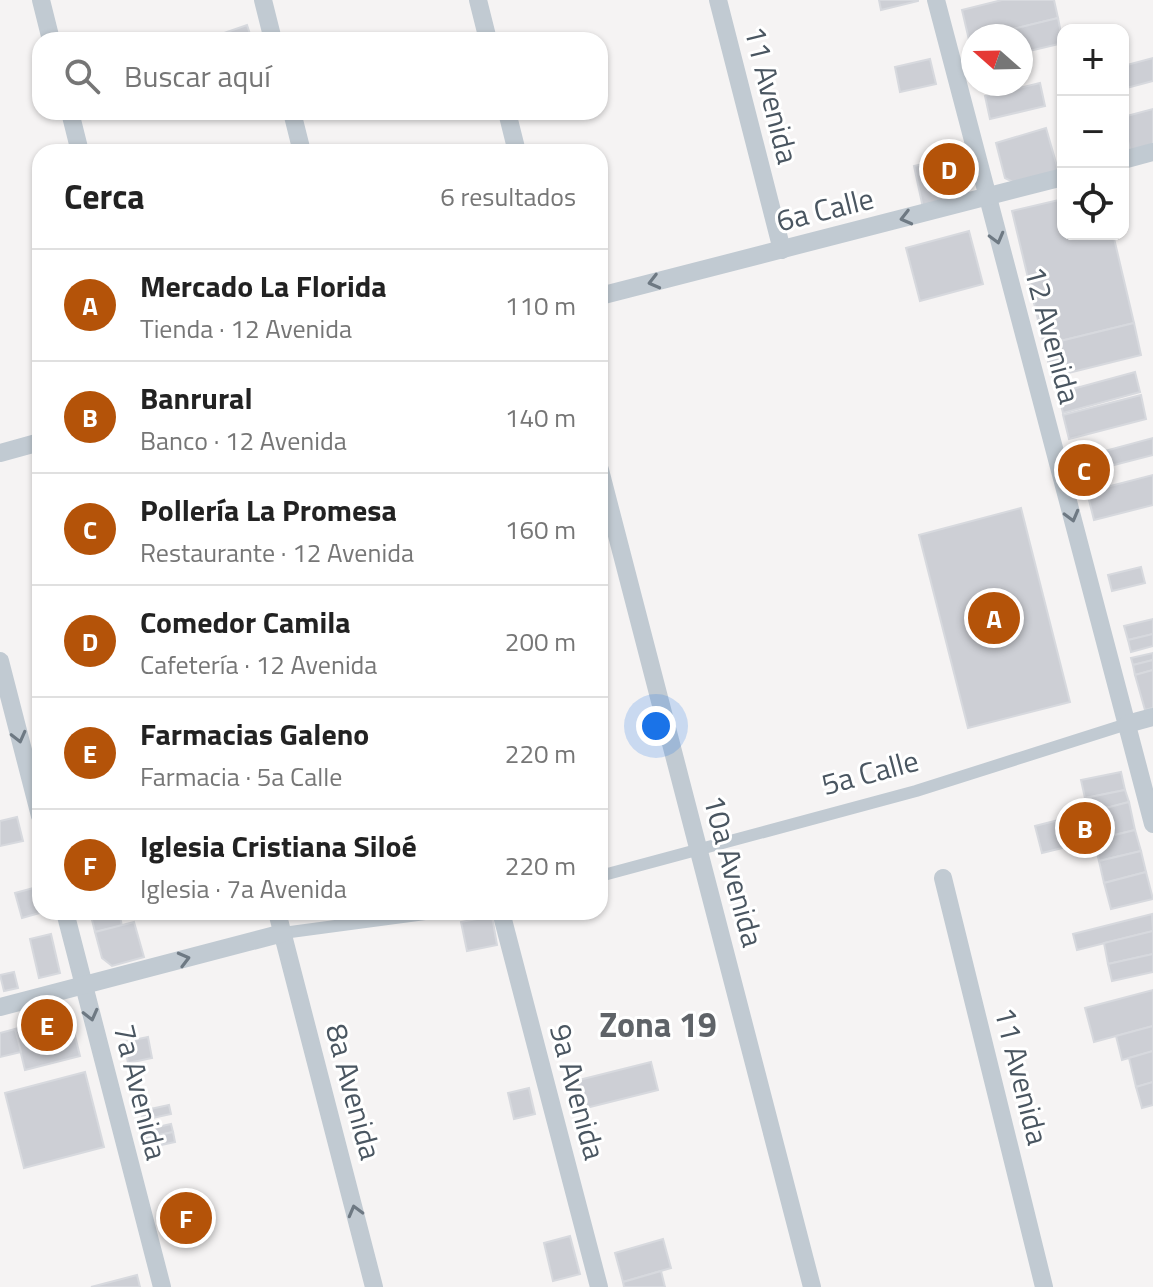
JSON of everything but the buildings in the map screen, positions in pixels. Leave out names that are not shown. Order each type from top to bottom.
[{"type":"street","points":[[41,0],[49,32]]},
{"type":"street","points":[[263,0],[271,32]]},
{"type":"street","points":[[478,0],[486,32]]},
{"type":"street","name":"11 Avenida","points":[[718,0],[782,250]]},
{"type":"street","name":"12 Avenida","points":[[936,0],[1153,824]]},
{"type":"street","points":[[72,120],[78,144]]},
{"type":"street","points":[[294,120],[300,144]]},
{"type":"street","points":[[509,120],[515,144]]},
{"type":"street","points":[[1129,158],[1153,152]]},
{"type":"street","name":"6a Calle","points":[[608,294],[1057,179]]},
{"type":"street","points":[[0,453],[32,444]]},
{"type":"street","name":"10a Avenida","points":[[608,501],[812,1287]]},
{"type":"street","points":[[0,661],[32,785]]},
{"type":"street","name":"5a Calle","points":[[608,874],[916,791],[1153,717]]},
{"type":"street","name":"11 Avenida","points":[[943,878],[1044,1287]]},
{"type":"street","name":"7a Avenida","points":[[67,920],[162,1287]]},
{"type":"street","name":"8a Avenida","points":[[279,920],[374,1287]]},
{"type":"street","points":[[0,1007],[283,933],[380,920]]},
{"type":"street","name":"9a Avenida","points":[[503,920],[599,1287]]},
{"type":"place","name":"Comedor Camila","points":[[949,169]]},
{"type":"place","name":"Pollería La Promesa","points":[[1084,470]]},
{"type":"place","name":"Mercado La Florida","points":[[994,618]]},
{"type":"place","name":"Banrural","points":[[1085,828]]},
{"type":"place","name":"Farmacias Galeno","points":[[47,1025]]},
{"type":"place","name":"Iglesia Cristiana Siloé","points":[[186,1218]]},
{"type":"district","name":"Zona 19","points":[[658,1025]]}]
